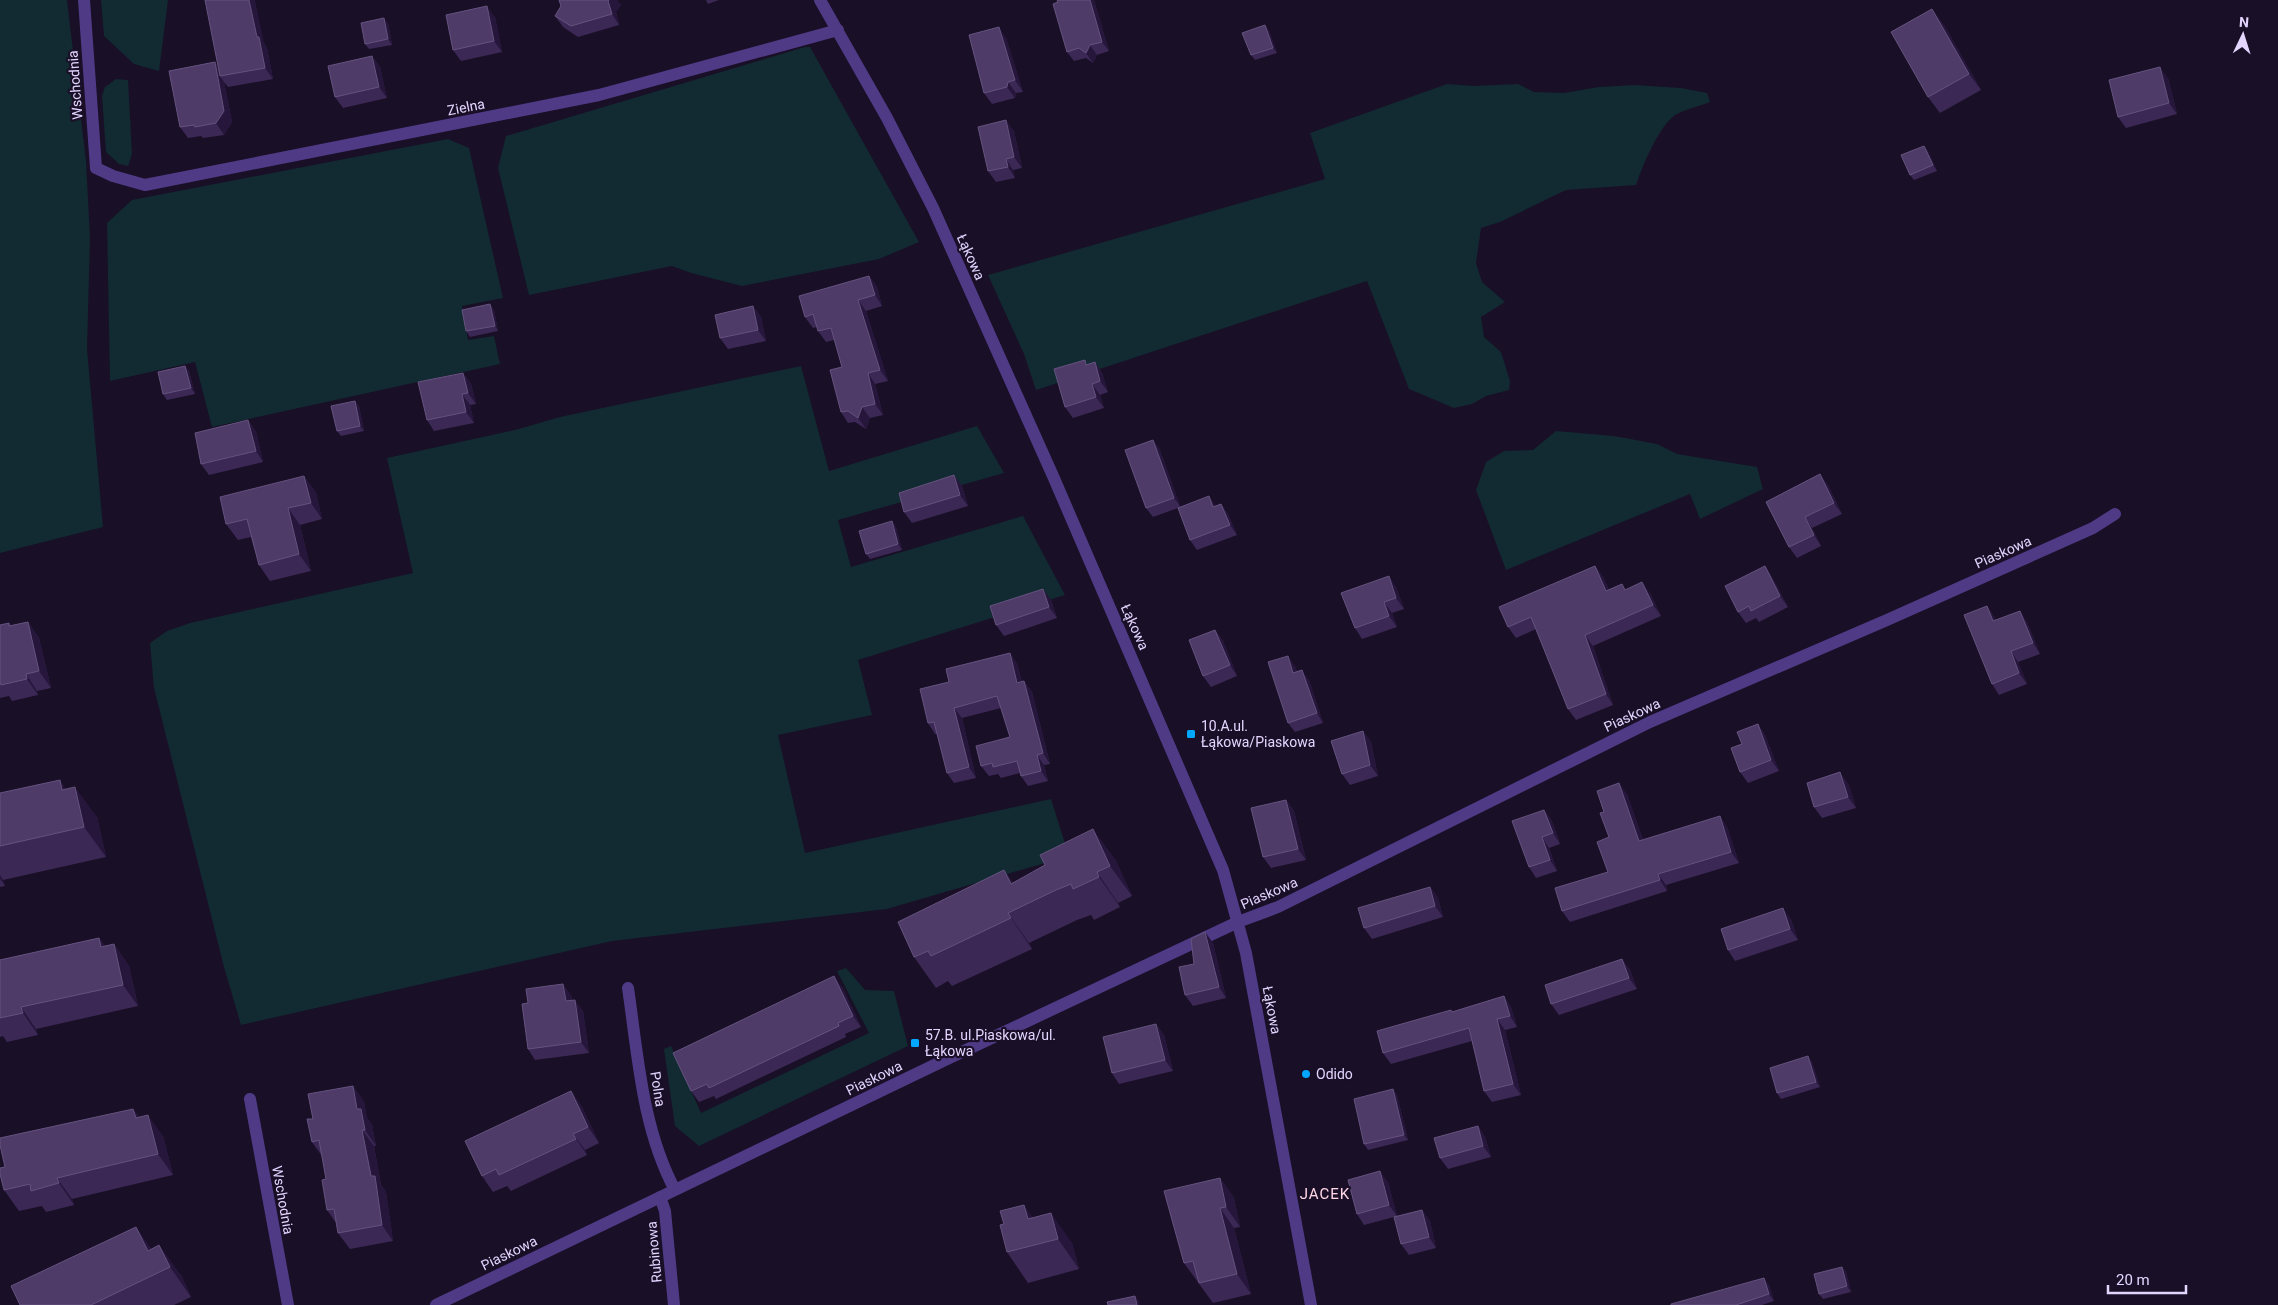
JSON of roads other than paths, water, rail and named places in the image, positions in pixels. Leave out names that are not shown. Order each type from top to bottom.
[{"type":"street","name":"Wschodnia","points":[[84,0],[96,168]]},
{"type":"street","name":"Łąkowa","points":[[820,0],[891,127],[946,237],[1223,870],[1238,922],[1260,1028],[1311,1305]]},
{"type":"street","name":"Zielna","points":[[96,168],[113,176],[145,185],[167,182],[599,95],[838,30]]},
{"type":"street","name":"Piaskowa","points":[[436,1305],[1238,922],[1297,898],[1650,722],[1887,620],[2093,528],[2115,514]]},
{"type":"street","name":"Polna","points":[[628,988],[652,1136],[666,1173],[675,1190]]},
{"type":"street","name":"Wschodnia","points":[[250,1100],[288,1305]]},
{"type":"street","name":"Rubinowa","points":[[660,1198],[665,1211],[674,1305]]},
{"type":"place","name":"10.A.ul. Łąkowa/Piaskowa","points":[[1191,734]]},
{"type":"place","name":"57.B. ul.Piaskowa/ul. Łąkowa","points":[[915,1043]]},
{"type":"place","name":"Odido","points":[[1306,1074]]},
{"type":"district","name":"JACEK","points":[[1325,1194]]}]
